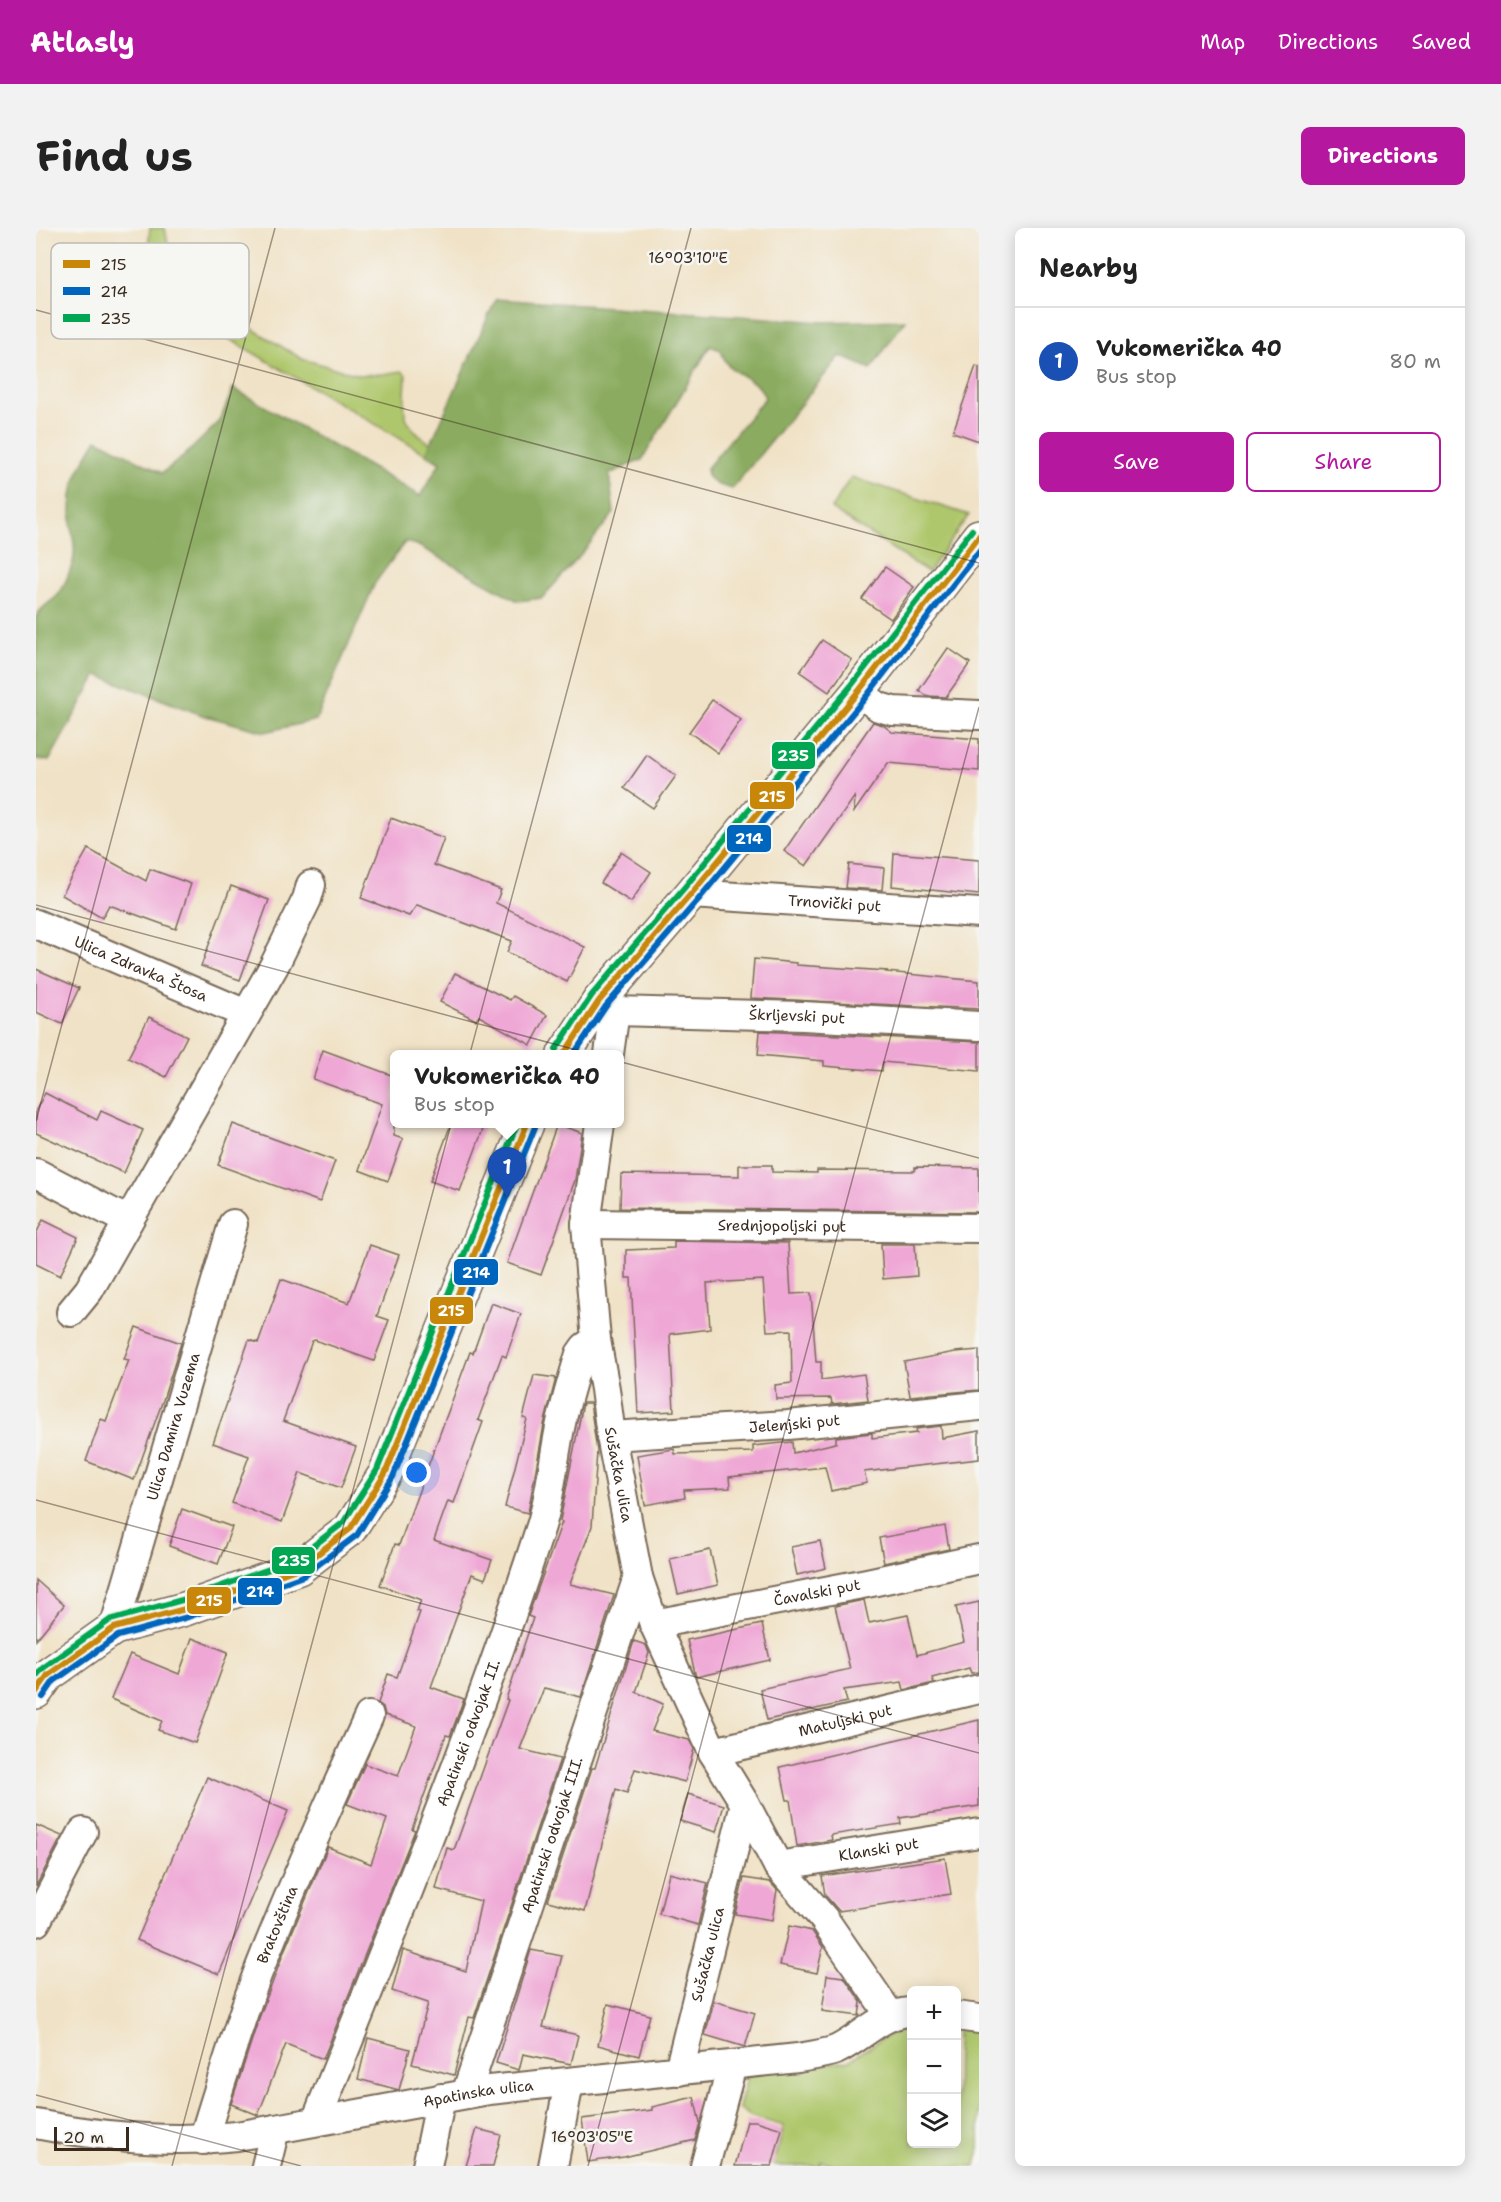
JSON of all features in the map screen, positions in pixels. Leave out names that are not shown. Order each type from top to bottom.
[{"type":"street","points":[[568,1050],[607,1006],[691,894],[858,692],[979,536]]},
{"type":"street","points":[[858,692],[879,707],[893,711],[979,715]]},
{"type":"street","points":[[71,1312],[89,1290],[274,966],[307,899],[310,885]]},
{"type":"street","name":"Trnovički put","points":[[691,894],[979,913]]},
{"type":"street","name":"Ulica Zdravka Štosa","points":[[36,924],[246,1014]]},
{"type":"street","points":[[607,1006],[609,1050]]},
{"type":"street","name":"Škrljevski put","points":[[607,1006],[979,1026]]},
{"type":"street","points":[[36,1692],[48,1675],[114,1628],[185,1609],[299,1568],[350,1529],[385,1474],[525,1128]]},
{"type":"street","name":"Sušačka ulica","points":[[599,1128],[586,1224],[596,1340],[605,1389],[610,1436],[638,1577],[654,1624],[713,1752],[745,1804],[778,1866],[901,2014]]},
{"type":"street","points":[[36,1173],[128,1221]]},
{"type":"street","name":"Ulica Damira Vuzema","points":[[114,1628],[233,1224]]},
{"type":"street","name":"Srednjopoljski put","points":[[586,1224],[979,1228]]},
{"type":"street","name":"Apatinski odvojak II.","points":[[316,2121],[442,1804],[505,1632],[542,1524],[552,1484],[560,1428],[575,1370],[585,1347],[596,1340]]},
{"type":"street","name":"Jelenjski put","points":[[610,1436],[788,1425],[979,1406]]},
{"type":"street","name":"Čavalski put","points":[[654,1624],[867,1583],[979,1558]]},
{"type":"street","name":"Apatinski odvojak III.","points":[[427,2166],[638,1577]]},
{"type":"street","name":"Matuljski put","points":[[713,1752],[979,1689]]},
{"type":"street","name":"Bratovština","points":[[203,2140],[257,1976],[325,1811],[369,1716]]},
{"type":"street","name":"Sušačka ulica","points":[[679,2071],[745,1804]]},
{"type":"street","points":[[36,1922],[83,1832]]},
{"type":"street","name":"Klanski put","points":[[778,1866],[979,1833]]},
{"type":"street","name":"Apatinska ulica","points":[[36,2124],[72,2131],[141,2138],[203,2140],[237,2136],[489,2090],[798,2058],[834,2051],[901,2014]]},
{"type":"street","points":[[961,2017],[979,2019]]},
{"type":"street","points":[[705,2166],[732,2065]]},
{"type":"street","points":[[553,2166],[569,2083]]},
{"type":"street","points":[[266,2166],[275,2129]]},
{"type":"green space","points":[[150,228],[165,228],[168,243],[149,243]]},
{"type":"green space","points":[[496,299],[823,322],[905,320],[871,369],[840,356],[732,489],[716,484],[707,476],[707,468],[765,398],[756,384],[730,367],[721,350],[710,346],[642,460],[609,474],[614,513],[580,556],[542,598],[518,601],[417,545],[405,542],[375,583],[316,720],[265,732],[202,715],[97,675],[49,761],[36,759],[36,617],[59,594],[71,568],[74,550],[71,522],[74,487],[80,469],[97,439],[162,473],[184,456],[220,421],[233,388],[420,496],[440,463],[426,454]]},
{"type":"green space","points":[[249,327],[302,359],[359,375],[402,371],[406,375],[405,415],[420,436],[431,444],[426,454],[229,339],[249,339]]},
{"type":"green space","points":[[851,477],[969,515],[928,572],[831,509]]},
{"type":"green space","points":[[907,2028],[907,2148],[961,2148],[961,2029],[979,2031],[979,2154],[975,2166],[841,2166],[821,2161],[819,2166],[774,2166],[784,2126],[750,2116],[739,2108],[748,2074],[848,2061],[880,2040]]},
{"type":"building","points":[[976,366],[979,367],[979,441],[953,432]]},
{"type":"building","points":[[885,567],[914,587],[891,619],[862,599]]},
{"type":"building","points":[[822,640],[852,660],[829,692],[800,672]]},
{"type":"building","points":[[948,648],[970,663],[946,697],[927,696],[919,690]]},
{"type":"building","points":[[712,700],[741,720],[718,753],[689,732]]},
{"type":"building","points":[[873,722],[883,725],[892,732],[979,739],[979,771],[888,763],[854,812],[855,796],[806,866],[784,851]]},
{"type":"building","points":[[647,755],[676,776],[653,808],[624,788]]},
{"type":"building","points":[[391,818],[444,838],[434,865],[501,890],[496,903],[585,947],[567,982],[507,952],[512,941],[417,905],[409,916],[361,898]]},
{"type":"building","points":[[88,849],[146,881],[150,869],[191,884],[176,929],[109,905],[102,918],[62,895]]},
{"type":"building","points":[[621,852],[651,872],[631,902],[601,883]]},
{"type":"building","points":[[894,853],[979,860],[979,895],[892,886]]},
{"type":"building","points":[[849,864],[884,868],[882,890],[846,888]]},
{"type":"building","points":[[231,886],[269,900],[240,980],[201,966]]},
{"type":"building","points":[[754,959],[796,963],[796,965],[887,971],[979,981],[979,1009],[751,998]]},
{"type":"building","points":[[36,969],[79,988],[62,1024],[36,1012]]},
{"type":"building","points":[[455,973],[510,1000],[513,996],[547,1015],[531,1045],[479,1016],[476,1020],[440,1002]]},
{"type":"building","points":[[149,1017],[187,1036],[166,1077],[128,1058]]},
{"type":"building","points":[[760,1031],[979,1042],[979,1071],[883,1062],[882,1071],[824,1066],[824,1061],[758,1055]]},
{"type":"building","points":[[323,1050],[390,1075],[390,1128],[394,1128],[394,1136],[403,1139],[388,1181],[359,1170],[382,1104],[313,1079]]},
{"type":"building","points":[[45,1093],[97,1120],[101,1111],[143,1130],[124,1173],[36,1133],[36,1110]]},
{"type":"building","points":[[233,1124],[335,1161],[320,1202],[218,1165]]},
{"type":"building","points":[[450,1128],[484,1128],[460,1191],[430,1181]]},
{"type":"building","points":[[556,1128],[568,1128],[582,1133],[575,1180],[541,1275],[507,1263]]},
{"type":"building","points":[[739,1165],[772,1165],[772,1172],[817,1173],[817,1170],[915,1171],[915,1167],[979,1168],[979,1212],[620,1208],[621,1174],[739,1176]]},
{"type":"building","points":[[43,1220],[78,1237],[60,1276],[36,1264],[36,1234]]},
{"type":"building","points":[[674,1241],[788,1243],[791,1294],[811,1293],[816,1362],[821,1362],[821,1380],[864,1374],[868,1400],[832,1404],[831,1398],[776,1399],[775,1385],[792,1383],[791,1330],[767,1331],[763,1280],[707,1283],[710,1329],[670,1334],[674,1411],[638,1413],[631,1278],[626,1278],[626,1250],[674,1248]]},
{"type":"building","points":[[881,1244],[915,1244],[917,1276],[883,1279]]},
{"type":"building","points":[[370,1245],[399,1255],[377,1316],[389,1320],[374,1361],[315,1340],[312,1341],[283,1421],[356,1447],[341,1488],[300,1473],[282,1522],[232,1503],[249,1456],[213,1443],[249,1340],[258,1343],[281,1279],[349,1303]]},
{"type":"building","points":[[491,1303],[521,1314],[506,1357],[502,1355],[478,1420],[483,1422],[454,1503],[448,1501],[434,1540],[492,1560],[485,1579],[472,1574],[431,1687],[464,1699],[450,1736],[446,1735],[412,1829],[415,1830],[323,2059],[286,2044],[258,2115],[231,2104],[258,2021],[285,1949],[328,1847],[371,1864],[387,1819],[347,1804],[365,1764],[398,1776],[416,1726],[385,1715],[383,1707],[378,1703],[388,1674],[397,1677],[420,1612],[417,1611],[421,1600],[380,1585],[395,1544],[399,1545],[470,1352],[473,1353]]},
{"type":"building","points":[[136,1327],[181,1343],[134,1480],[86,1461],[101,1419],[106,1421],[129,1360],[124,1359]]},
{"type":"building","points":[[979,1350],[979,1390],[910,1396],[904,1362],[955,1352]]},
{"type":"building","points":[[534,1375],[556,1378],[544,1425],[528,1513],[505,1507],[527,1419],[523,1418]]},
{"type":"building","points":[[583,1403],[590,1403],[597,1451],[592,1526],[570,1584],[614,1595],[581,1697],[544,1688],[520,1749],[560,1759],[474,2018],[469,2017],[454,2075],[412,2064],[428,2003],[392,1991],[403,1950],[466,1971],[481,1901],[436,1889],[447,1848],[454,1850],[508,1700],[506,1699],[533,1618],[528,1616],[562,1522],[560,1521]]},
{"type":"building","points":[[941,1426],[942,1438],[979,1431],[979,1459],[864,1472],[867,1483],[831,1491],[825,1467],[729,1477],[730,1488],[684,1490],[685,1498],[645,1505],[637,1455],[674,1449],[675,1454],[753,1452],[753,1446],[792,1442],[793,1453],[836,1443],[836,1437],[872,1433],[872,1438],[917,1433],[916,1429]]},
{"type":"building","points":[[182,1509],[232,1527],[218,1564],[169,1546]]},
{"type":"building","points":[[945,1526],[949,1549],[884,1563],[879,1538]]},
{"type":"building","points":[[820,1541],[826,1568],[797,1575],[791,1547]]},
{"type":"building","points":[[710,1550],[718,1585],[678,1594],[670,1559]]},
{"type":"building","points":[[36,1580],[64,1605],[36,1640]]},
{"type":"building","points":[[864,1600],[869,1623],[908,1615],[917,1655],[964,1642],[956,1607],[979,1602],[979,1672],[971,1673],[969,1668],[932,1678],[934,1683],[904,1690],[902,1682],[844,1690],[847,1702],[767,1720],[760,1689],[850,1669],[835,1606]]},
{"type":"building","points":[[762,1624],[770,1660],[696,1677],[687,1640]]},
{"type":"building","points":[[192,1638],[228,1652],[195,1743],[158,1730],[162,1721],[111,1699],[130,1654],[179,1674]]},
{"type":"building","points":[[634,1641],[646,1645],[649,1653],[636,1692],[663,1704],[652,1731],[689,1740],[694,1749],[685,1782],[635,1769],[627,1793],[616,1789],[585,1911],[548,1901],[592,1768],[595,1768]]},
{"type":"building","points":[[979,1720],[979,1806],[900,1818],[901,1824],[831,1835],[832,1840],[797,1846],[790,1800],[787,1800],[780,1767]]},
{"type":"building","points":[[207,1777],[288,1811],[219,1974],[137,1940]]},
{"type":"building","points":[[688,1794],[724,1805],[716,1832],[680,1821]]},
{"type":"building","points":[[36,1825],[62,1836],[36,1886]]},
{"type":"building","points":[[945,1858],[951,1894],[839,1911],[825,1895],[822,1876]]},
{"type":"building","points":[[669,1873],[708,1883],[698,1925],[659,1914]]},
{"type":"building","points":[[744,1878],[770,1882],[777,1890],[772,1920],[735,1914]]},
{"type":"building","points":[[789,1926],[812,1931],[823,1947],[817,1973],[780,1965]]},
{"type":"building","points":[[531,1950],[562,1956],[543,2027],[578,2035],[571,2064],[523,2054],[519,2070],[496,2063]]},
{"type":"building","points":[[827,1975],[844,1977],[861,2002],[859,2016],[822,2011]]},
{"type":"building","points":[[714,2001],[755,2013],[745,2047],[705,2035]]},
{"type":"building","points":[[608,2004],[650,2015],[639,2056],[598,2045]]},
{"type":"building","points":[[368,2038],[410,2049],[399,2090],[358,2079]]},
{"type":"building","points":[[694,2097],[700,2123],[695,2140],[624,2157],[588,2162],[582,2119],[652,2110],[652,2107]]},
{"type":"building","points":[[747,2121],[756,2121],[782,2129],[772,2166],[735,2166]]},
{"type":"building","points":[[477,2129],[501,2135],[493,2166],[466,2166]]},
{"type":"transit line","name":"235","points":[[556,1049],[592,995],[851,686],[972,530]]},
{"type":"transit line","name":"215","points":[[567,1050],[599,1001],[858,692],[979,536]]},
{"type":"transit line","name":"214","points":[[577,1050],[606,1006],[698,900],[865,698],[979,551]]},
{"type":"transit line","name":"235","points":[[36,1676],[43,1668],[110,1620],[182,1600],[295,1560],[343,1523],[377,1470],[515,1128]]},
{"type":"transit line","name":"215","points":[[36,1692],[48,1675],[114,1628],[185,1609],[299,1568],[350,1529],[385,1474],[525,1128]]},
{"type":"transit line","name":"214","points":[[43,1697],[54,1681],[118,1636],[188,1617],[303,1576],[357,1535],[393,1477],[535,1128]]},
{"type":"place","name":"Vukomerička 40","points":[[507,1197]]}]
